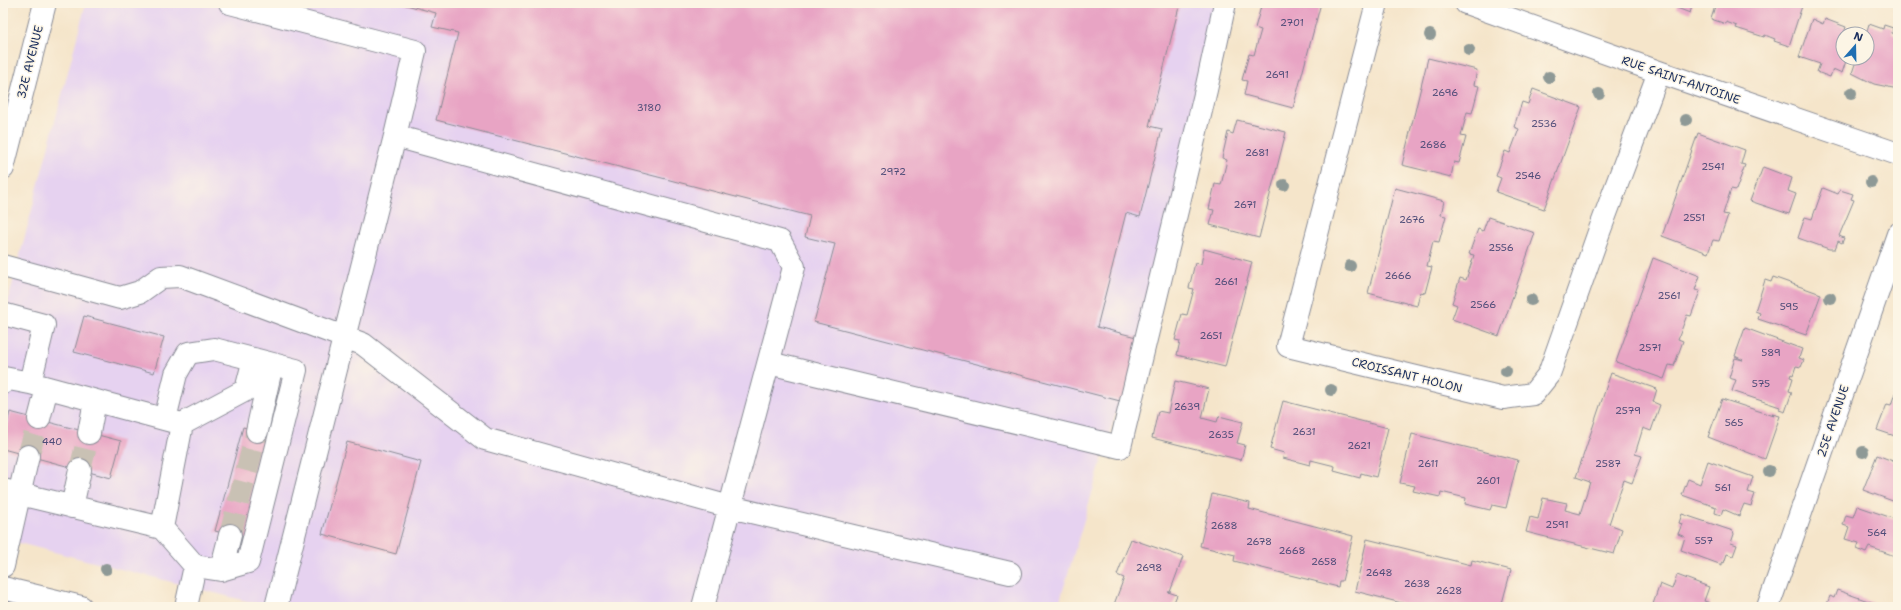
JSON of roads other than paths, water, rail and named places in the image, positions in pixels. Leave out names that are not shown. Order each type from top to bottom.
[{"type":"street","name":"32E AVENUE","points":[[3,168],[46,3]]},
{"type":"street","points":[[230,3],[415,51],[395,136],[276,607]]},
{"type":"street","points":[[769,363],[1120,447],[1206,90],[1225,3]]},
{"type":"street","name":"CROISSANT HOLON","points":[[1377,3],[1288,346],[1503,398],[1533,394],[1549,374],[1599,232],[1659,72]]},
{"type":"street","name":"RUE SAINT-ANTOINE","points":[[1466,3],[1659,72],[1898,154]]},
{"type":"street","points":[[395,136],[780,240],[794,267],[703,607]]},
{"type":"street","name":"25E AVENUE","points":[[1768,607],[1898,234]]},
{"type":"street","points":[[3,266],[120,298],[140,292],[160,277],[180,276],[345,336],[363,344],[485,439],[730,506],[1010,573]]},
{"type":"street","points":[[3,314],[44,325],[38,386],[39,419]]},
{"type":"street","points":[[11,492],[162,528],[195,566],[221,570],[248,562],[296,370],[214,349],[188,353],[176,374],[173,422],[162,528]]},
{"type":"street","points":[[3,383],[4,378],[173,422],[246,390],[263,361]]},
{"type":"street","points":[[257,431],[263,361]]},
{"type":"street","points":[[88,433],[95,401]]},
{"type":"street","points":[[3,566],[11,492],[28,456]]},
{"type":"street","points":[[72,507],[80,470]]},
{"type":"street","points":[[221,570],[230,535]]},
{"type":"street","points":[[186,607],[195,566]]},
{"type":"street","points":[[3,588],[81,607]]},
{"type":"tunnel","points":[[28,456],[39,419]]},
{"type":"tunnel","points":[[230,535],[257,431]]},
{"type":"tunnel","points":[[80,470],[89,433]]}]
